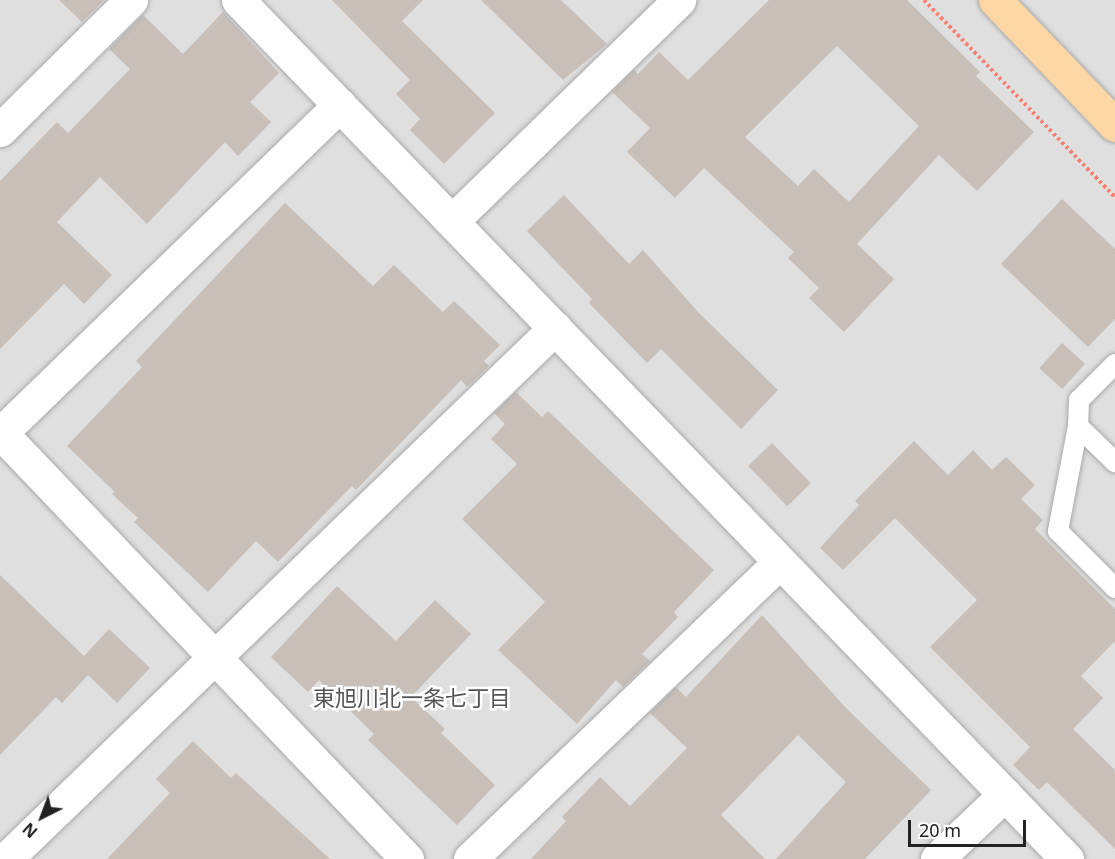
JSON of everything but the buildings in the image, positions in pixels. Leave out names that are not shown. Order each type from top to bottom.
[{"type":"main road","points":[[995,0],[1115,125]]},
{"type":"street","points":[[0,130],[131,0]]},
{"type":"street","points":[[238,0],[1067,859]]},
{"type":"street","points":[[452,221],[679,0]]},
{"type":"street","points":[[340,105],[0,433],[216,656],[407,859]]},
{"type":"street","points":[[6,859],[555,328]]},
{"type":"street","points":[[470,859],[780,562]]},
{"type":"street","points":[[937,859],[1005,794]]},
{"type":"lane","points":[[1115,364],[1079,400],[1078,426],[1058,531],[1115,588]]},
{"type":"lane","points":[[1078,426],[1115,462]]},
{"type":"path","points":[[924,0],[1115,197]]},
{"type":"shaded area","points":[[0,0],[1115,0],[1115,859],[0,859]]},
{"type":"district","name":"東旭川北一条七丁目","points":[[412,698]]}]
